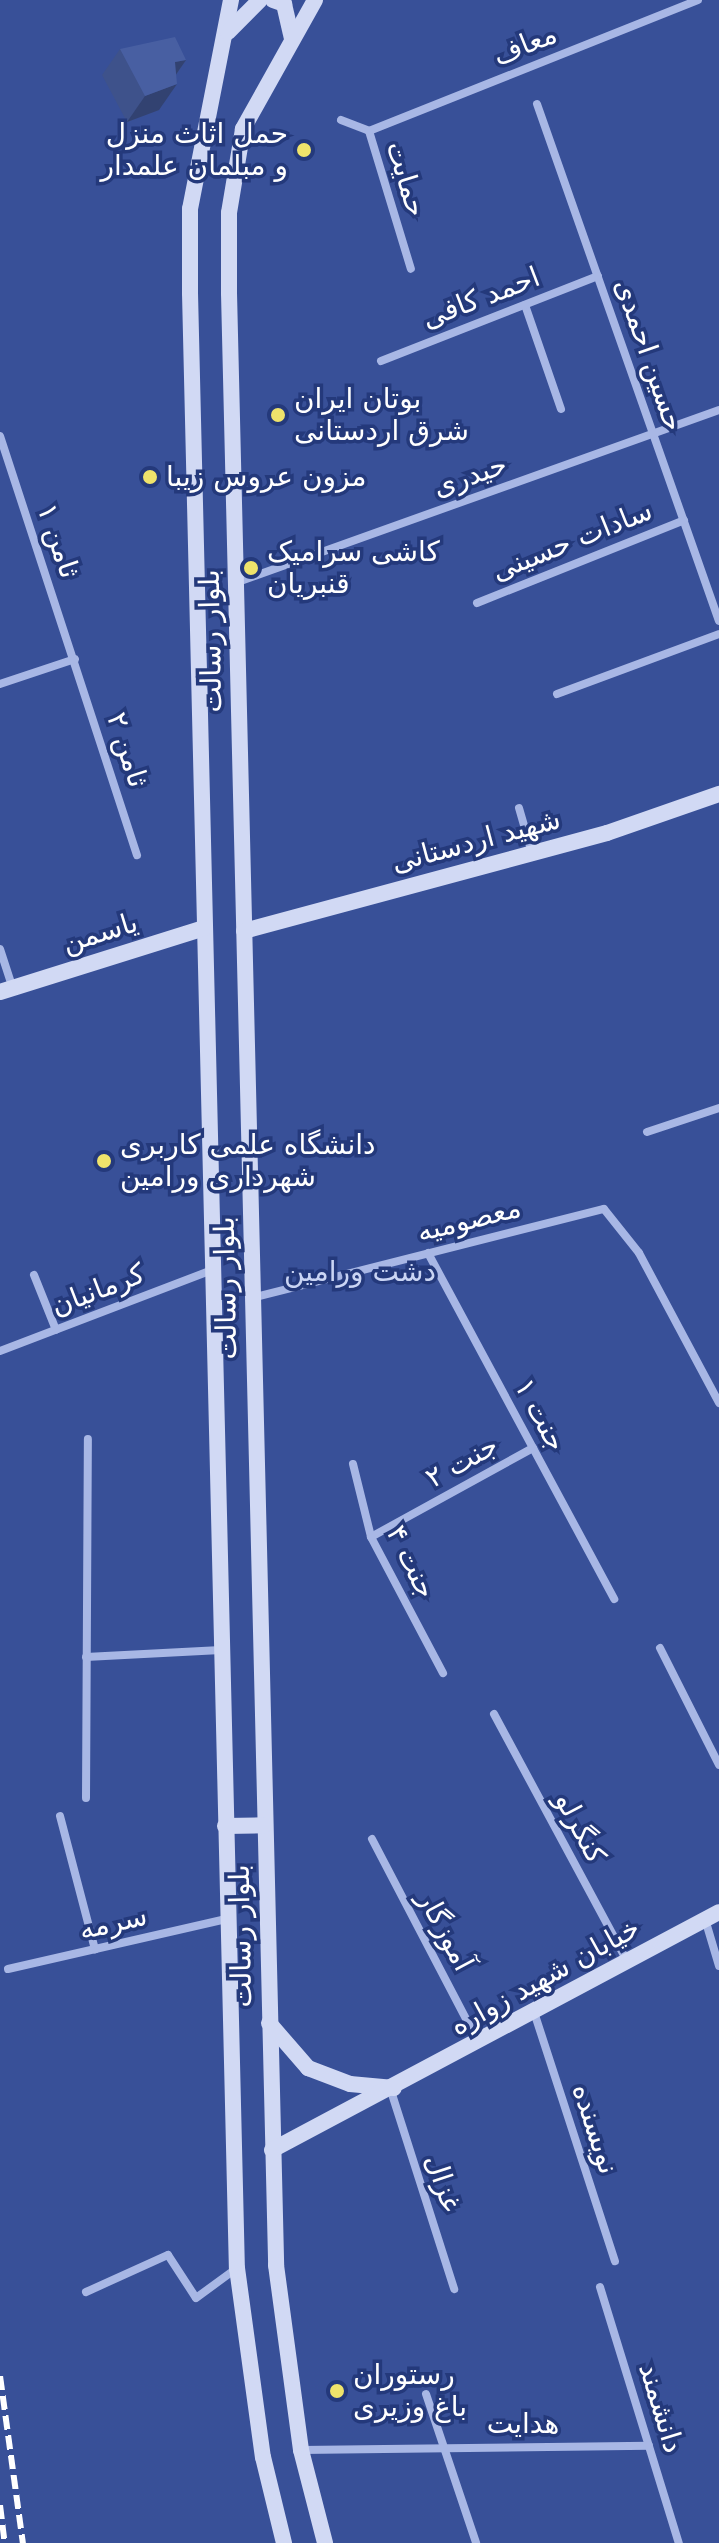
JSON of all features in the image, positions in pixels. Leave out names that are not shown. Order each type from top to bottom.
[{"type":"main road","name":"بلوار رسالت","points":[[231,0],[190,209],[204,928],[237,2268],[263,2457],[284,2543]]},
{"type":"main road","points":[[220,44],[242,10],[260,0]]},
{"type":"main road","points":[[273,0],[284,4],[292,38]]},
{"type":"main road","name":"بلوار رسالت","points":[[315,0],[243,129],[229,213],[235,583],[276,2265],[301,2450],[325,2543]]},
{"type":"main road","name":"شهید اردستانی","points":[[244,931],[532,853],[719,794]]},
{"type":"main road","name":"یاسمن","points":[[6,990],[204,928]]},
{"type":"main road","points":[[225,1826],[264,1825]]},
{"type":"main road","name":"خیابان شهید زواره","points":[[272,2150],[393,2089],[712,1916]]},
{"type":"main road","points":[[269,2023],[308,2068],[350,2084],[393,2089]]},
{"type":"street","name":"معاف","points":[[369,131],[698,0]]},
{"type":"street","name":"حسین احمدی","points":[[537,104],[719,621]]},
{"type":"street","name":"حمایت","points":[[341,120],[369,131],[411,269]]},
{"type":"street","name":"احمد کافی","points":[[381,361],[598,276]]},
{"type":"street","points":[[525,305],[561,409]]},
{"type":"street","name":"حیدری","points":[[235,583],[719,410]]},
{"type":"street","name":"ثامن ۱","points":[[0,436],[75,659]]},
{"type":"street","name":"سادات حسینی","points":[[477,603],[684,520]]},
{"type":"street","points":[[557,694],[719,634]]},
{"type":"street","points":[[0,684],[75,659]]},
{"type":"street","name":"ثامن ۲","points":[[75,659],[137,855]]},
{"type":"street","points":[[519,808],[532,853]]},
{"type":"street","points":[[0,949],[6,990]]},
{"type":"street","points":[[647,1132],[719,1108]]},
{"type":"street","name":"معصومیه","points":[[252,1298],[604,1209],[639,1253],[719,1403]]},
{"type":"street","name":"جنت ۱","points":[[428,1253],[614,1599]]},
{"type":"street","name":"کرمانیان","points":[[0,1351],[212,1270]]},
{"type":"street","points":[[34,1275],[56,1330]]},
{"type":"street","points":[[86,1798],[88,1439]]},
{"type":"street","name":"جنت ۲","points":[[371,1537],[533,1448]]},
{"type":"street","name":"جنت ۴","points":[[353,1464],[371,1537],[443,1673]]},
{"type":"street","points":[[660,1648],[719,1765]]},
{"type":"street","points":[[86,1657],[221,1650]]},
{"type":"street","name":"کنگرلو","points":[[494,1714],[627,1962]]},
{"type":"street","points":[[60,1816],[95,1949]]},
{"type":"street","name":"آموزگار","points":[[372,1839],[479,2043]]},
{"type":"street","points":[[712,1916],[719,1966]]},
{"type":"street","name":"سرمه","points":[[8,1969],[227,1919]]},
{"type":"street","name":"نویسنده","points":[[534,2012],[615,2261]]},
{"type":"street","name":"غزال","points":[[393,2089],[454,2289]]},
{"type":"street","points":[[86,2292],[168,2255],[196,2298],[237,2268]]},
{"type":"street","name":"دانشمند","points":[[600,2287],[679,2543]]},
{"type":"street","points":[[426,2394],[476,2543]]},
{"type":"street","name":"هدایت","points":[[301,2450],[649,2446]]},
{"type":"green space","name":"دشت ورامین","points":[[0,0],[719,0],[719,2543],[0,2543]]},
{"type":"building","points":[[175,37],[186,60],[175,62],[177,84],[145,96],[120,49]]},
{"type":"railway","points":[[0,2376],[23,2543]]},
{"type":"railway","points":[[0,2505],[5,2543]]},
{"type":"place","name":"حمل اثاث منزل و مبلمان علمدار","points":[[304,150]]},
{"type":"place","name":"بوتان ایران شرق اردستانی","points":[[278,415]]},
{"type":"place","name":"مزون عروس زیبا","points":[[150,477]]},
{"type":"place","name":"کاشی سرامیک قنبریان","points":[[251,568]]},
{"type":"place","name":"دانشگاه علمی کاربری شهرداری ورامین","points":[[104,1161]]},
{"type":"place","name":"رستوران باغ وزیری","points":[[337,2391]]}]
